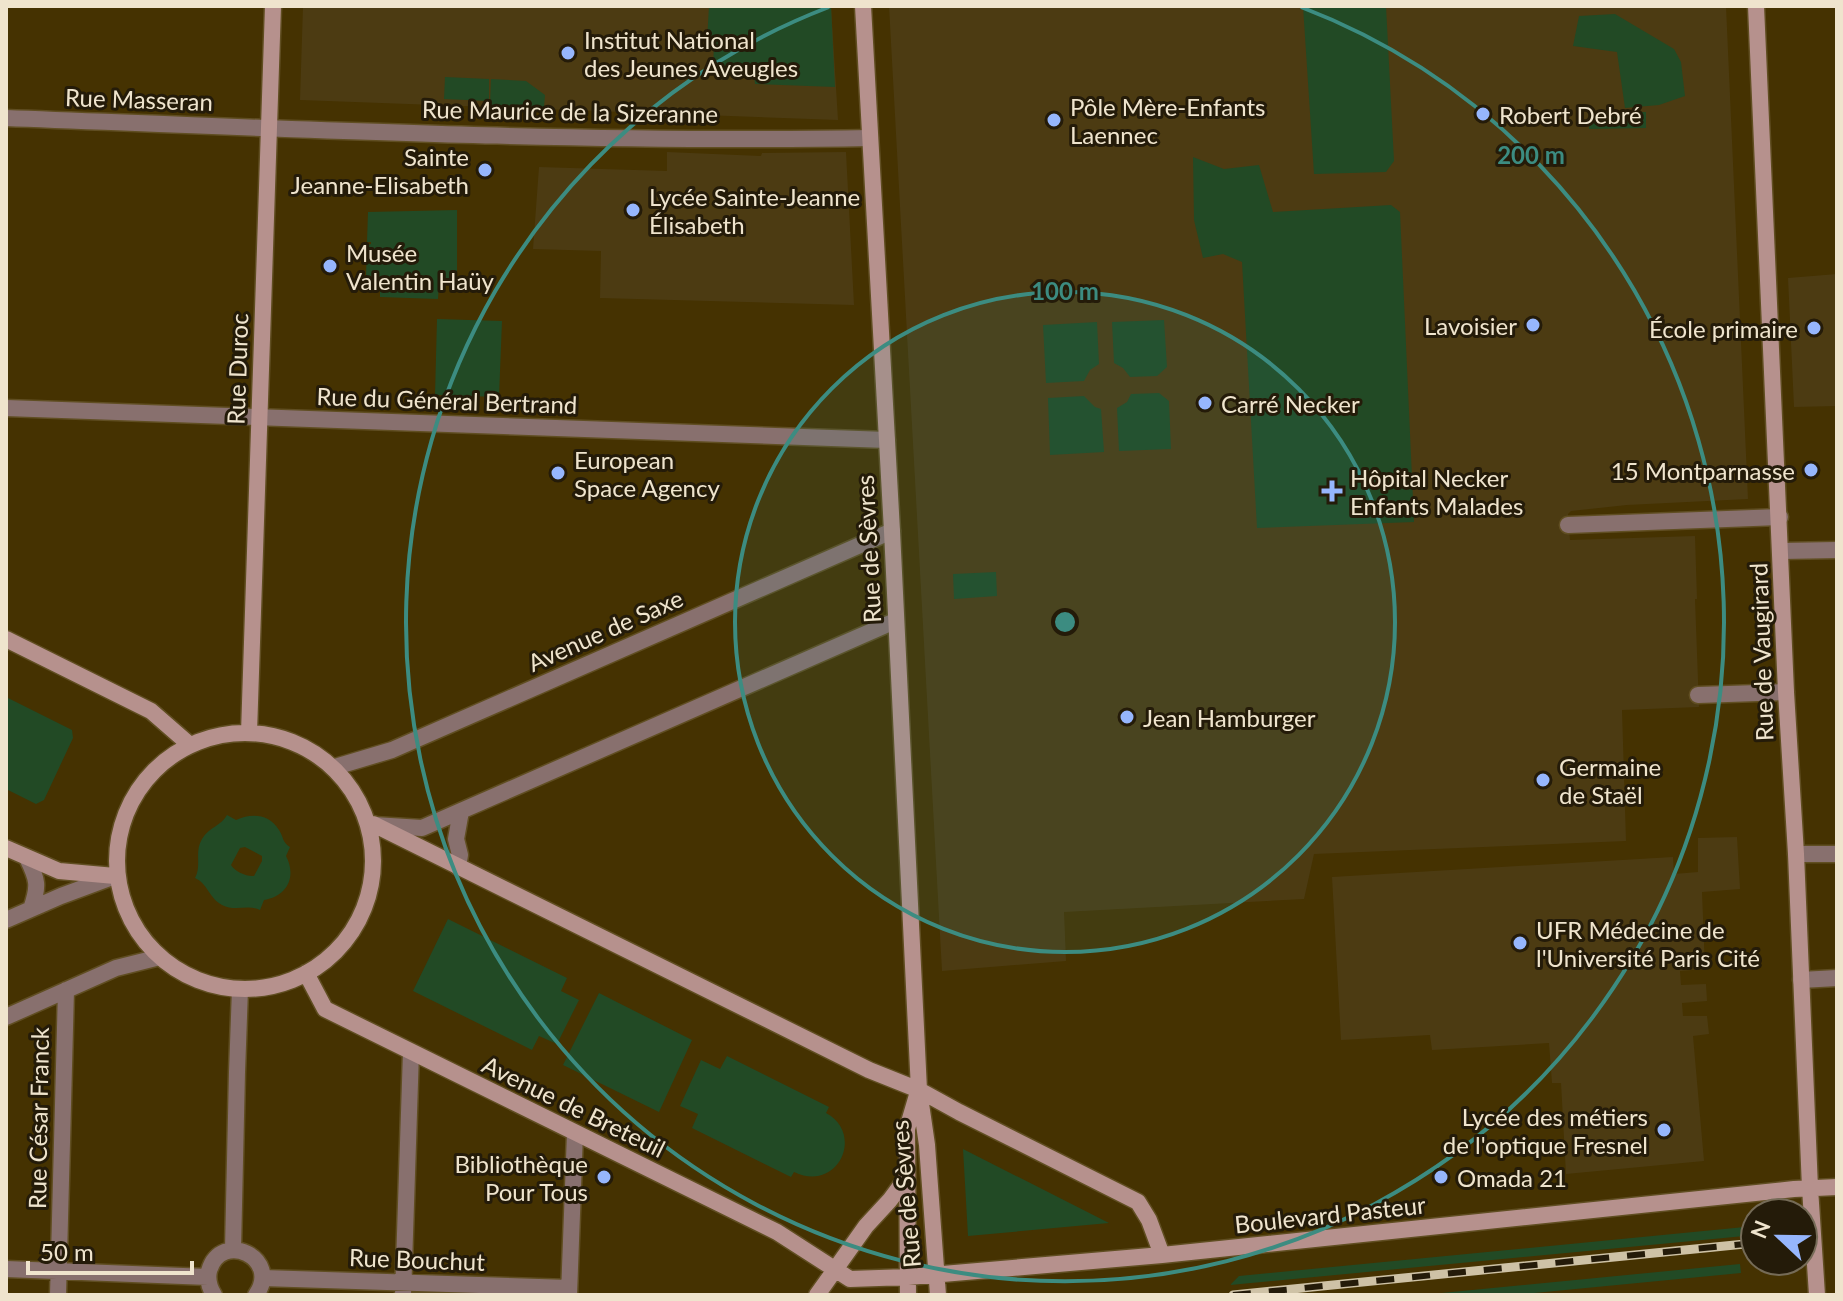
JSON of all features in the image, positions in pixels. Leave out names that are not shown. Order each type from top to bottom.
[{"type":"main road","name":"Rue Duroc","points":[[249,733],[273,6]]},
{"type":"main road","name":"Rue de Sèvres","points":[[863,6],[919,1090],[927,1145],[938,1295]]},
{"type":"main road","name":"Rue de Vaugirard","points":[[1756,6],[1786,692],[1817,1295]]},
{"type":"main road","points":[[6,639],[151,711],[190,745]]},
{"type":"main road","points":[[249,733],[282,738],[309,750],[335,767],[354,788],[373,824],[374,849],[364,908],[346,939],[328,958],[306,973],[273,986],[240,989],[197,980],[160,957],[141,938],[130,919],[115,876],[125,816],[151,774],[190,745],[211,737],[249,733]]},
{"type":"main road","points":[[373,824],[869,1070],[919,1090],[1138,1202],[1149,1220],[1162,1255]]},
{"type":"main road","points":[[6,848],[59,871],[115,876]]},
{"type":"main road","name":"Avenue de Breteuil","points":[[306,973],[325,1009],[777,1232],[850,1279],[908,1277]]},
{"type":"main road","name":"Rue de Sèvres","points":[[908,1295],[907,1129],[919,1090]]},
{"type":"main road","points":[[817,1295],[866,1226],[907,1177]]},
{"type":"main road","name":"Boulevard Pasteur","points":[[908,1277],[1162,1255],[1837,1187]]},
{"type":"street","name":"Rue Masseran","points":[[6,118],[269,128]]},
{"type":"street","name":"Rue Maurice de la Sizeranne","points":[[269,128],[630,138],[870,138]]},
{"type":"street","name":"Rue du Général Bertrand","points":[[6,408],[887,440]]},
{"type":"street","points":[[1568,525],[1780,517]]},
{"type":"street","name":"Avenue de Saxe","points":[[335,767],[392,750],[892,531]]},
{"type":"street","points":[[1781,551],[1837,550]]},
{"type":"street","points":[[373,824],[422,828],[895,621]]},
{"type":"street","points":[[1698,695],[1786,692]]},
{"type":"street","points":[[458,867],[460,855],[456,839],[461,811]]},
{"type":"street","points":[[1796,854],[1837,854]]},
{"type":"street","points":[[27,858],[37,884],[31,909]]},
{"type":"street","points":[[6,920],[115,876]]},
{"type":"street","points":[[6,1017],[116,968],[160,957]]},
{"type":"street","points":[[1801,980],[1837,978]]},
{"type":"street","points":[[233,1249],[240,989]]},
{"type":"street","name":"Rue César Franck","points":[[58,1295],[66,990]]},
{"type":"street","points":[[403,1289],[411,1052]]},
{"type":"street","points":[[569,1292],[575,1133]]},
{"type":"street","points":[[214,1295],[208,1277],[211,1265],[216,1257],[233,1249],[254,1257],[261,1268],[263,1278],[256,1295]]},
{"type":"street","points":[[6,1269],[208,1277]]},
{"type":"street","name":"Rue Bouchut","points":[[263,1278],[403,1289],[569,1292]]},
{"type":"shaded area","name":"Institut National des Jeunes Aveugles","points":[[303,6],[831,6],[838,120],[300,100]]},
{"type":"shaded area","name":"Hôpital Necker Enfants Malades","points":[[889,6],[1726,6],[1748,499],[1627,505],[1571,511],[1568,514],[1570,540],[1695,536],[1699,707],[1622,710],[1626,841],[1314,854],[1304,899],[1064,912],[1066,961],[942,971]]},
{"type":"shaded area","points":[[667,152],[761,156],[762,153],[846,152],[854,305],[600,298],[601,251],[533,249],[539,167],[667,171]]},
{"type":"shaded area","name":"École primaire","points":[[1837,274],[1837,406],[1794,407],[1788,278]]},
{"type":"shaded area","name":"UFR Médecine de l'Université Paris Cité","points":[[1737,837],[1740,889],[1702,892],[1705,969],[1680,971],[1681,985],[1706,984],[1707,1001],[1682,1003],[1683,1016],[1707,1016],[1709,1034],[1693,1036],[1704,1161],[1566,1174],[1561,1083],[1552,1083],[1549,1043],[1432,1050],[1430,1035],[1341,1040],[1332,877],[1673,857],[1674,874],[1698,872],[1698,838]]},
{"type":"green space","points":[[709,6],[831,6],[835,87],[755,84],[754,76],[713,74],[714,40],[707,40]]},
{"type":"green space","points":[[1303,6],[1386,6],[1394,161],[1386,172],[1314,174]]},
{"type":"green space","points":[[1615,14],[1674,49],[1681,62],[1685,96],[1659,105],[1625,108],[1617,52],[1573,46],[1579,16]]},
{"type":"green space","points":[[445,77],[489,79],[489,101],[444,99]]},
{"type":"green space","points":[[491,79],[526,81],[545,95],[544,107],[490,105]]},
{"type":"green space","points":[[1646,112],[1646,128],[1589,129],[1589,113]]},
{"type":"green space","points":[[1193,157],[1224,169],[1259,165],[1273,212],[1391,205],[1400,212],[1414,522],[1257,528],[1242,262],[1223,254],[1203,258],[1194,220]]},
{"type":"green space","points":[[457,210],[457,283],[439,283],[438,299],[380,297],[380,277],[366,276],[367,245],[371,244],[367,242],[368,212]]},
{"type":"green space","points":[[437,319],[502,321],[499,397],[435,395]]},
{"type":"green space","points":[[1164,320],[1167,367],[1157,376],[1130,377],[1114,363],[1112,322]]},
{"type":"green space","points":[[1097,322],[1099,364],[1090,370],[1084,381],[1046,383],[1043,325]]},
{"type":"green space","points":[[1159,393],[1169,401],[1171,449],[1119,451],[1117,408],[1127,402],[1131,394]]},
{"type":"green space","points":[[1084,396],[1101,409],[1104,452],[1050,455],[1048,398]]},
{"type":"green space","points":[[996,572],[997,596],[954,599],[953,574]]},
{"type":"green space","points":[[6,697],[72,730],[73,738],[44,800],[36,804],[6,789]]},
{"type":"green space","points":[[227,815],[236,820],[248,816],[265,818],[275,825],[290,847],[286,856],[290,871],[288,884],[279,894],[264,900],[260,910],[222,905],[195,878],[202,839]],"holes":[[[245,847],[262,856],[254,876],[241,873],[231,865],[240,848]]]},
{"type":"green space","points":[[448,919],[567,978],[561,991],[579,1000],[557,1044],[539,1036],[532,1050],[413,991]]},
{"type":"green space","points":[[599,993],[692,1040],[659,1112],[563,1065]]},
{"type":"green space","points":[[727,1056],[829,1107],[826,1113],[838,1122],[845,1146],[834,1168],[823,1175],[794,1172],[791,1177],[692,1128],[698,1114],[680,1106],[701,1060],[720,1069]]},
{"type":"green space","points":[[963,1149],[1109,1223],[968,1236]]},
{"type":"green space","points":[[1739,1228],[1739,1237],[1230,1285],[1239,1276]]},
{"type":"green space","points":[[1739,1264],[1739,1273],[1513,1295],[1421,1295]]},
{"type":"railway","points":[[1233,1295],[1739,1245]]},
{"type":"place","name":"Institut National des Jeunes Aveugles","points":[[568,53]]},
{"type":"place","name":"Robert Debré","points":[[1483,114]]},
{"type":"place","name":"Pôle Mère-Enfants Laennec","points":[[1054,120]]},
{"type":"place","name":"Sainte Jeanne-Elisabeth","points":[[485,170]]},
{"type":"place","name":"Lycée Sainte-Jeanne Élisabeth","points":[[633,210]]},
{"type":"place","name":"Musée Valentin Haüy","points":[[330,266]]},
{"type":"place","name":"Lavoisier","points":[[1533,325]]},
{"type":"place","name":"École primaire","points":[[1814,328]]},
{"type":"place","name":"Carré Necker","points":[[1205,403]]},
{"type":"place","name":"15 Montparnasse","points":[[1811,470]]},
{"type":"place","name":"European Space Agency","points":[[558,473]]},
{"type":"place","name":"Hôpital Necker Enfants Malades","points":[[1332,491]]},
{"type":"place","name":"Jean Hamburger","points":[[1127,717]]},
{"type":"place","name":"Germaine de Staël","points":[[1543,780]]},
{"type":"place","name":"UFR Médecine de l'Université Paris Cité","points":[[1520,943]]},
{"type":"place","name":"Lycée des métiers de l'optique Fresnel","points":[[1664,1130]]},
{"type":"place","name":"Bibliothèque Pour Tous","points":[[604,1177]]},
{"type":"place","name":"Omada 21","points":[[1441,1177]]}]
